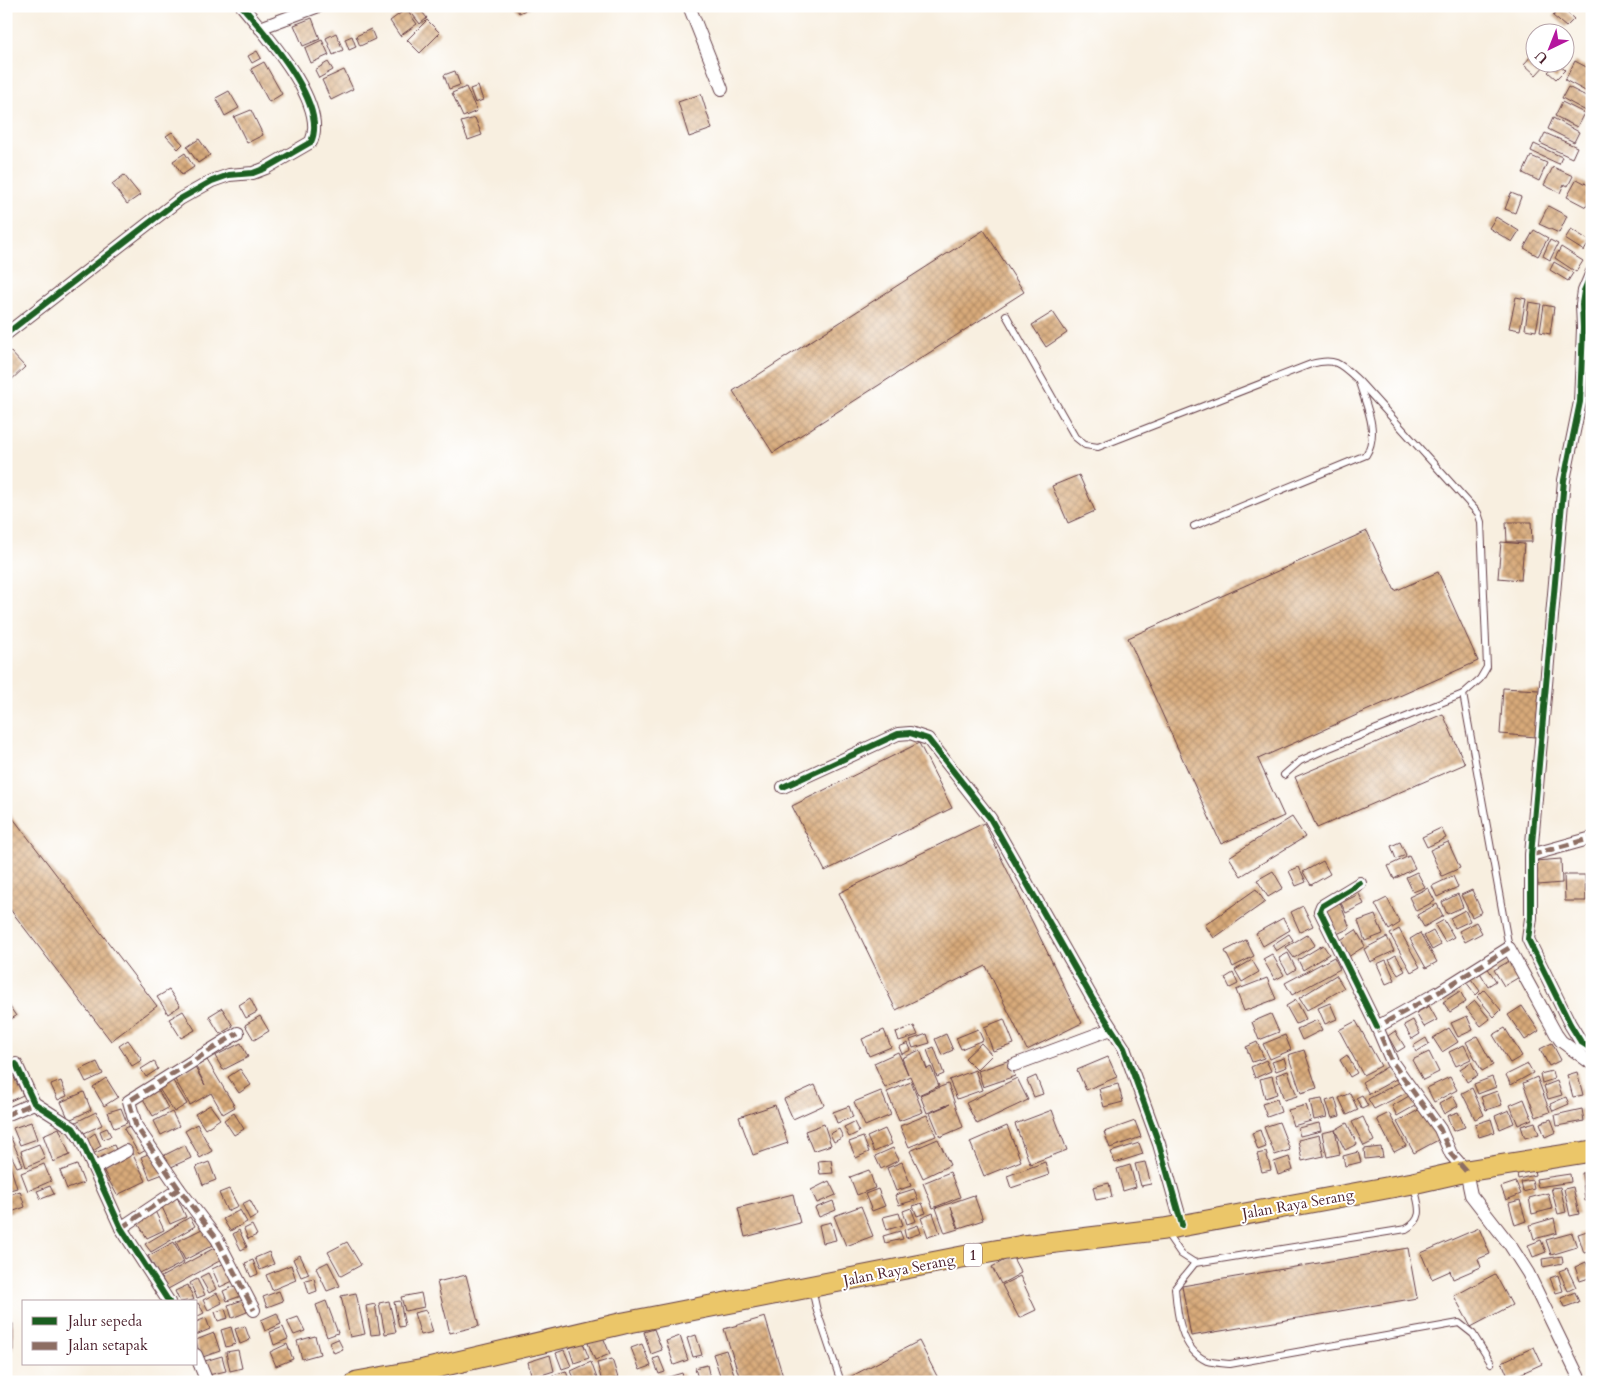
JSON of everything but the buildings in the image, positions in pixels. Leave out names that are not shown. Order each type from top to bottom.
[{"type":"highway","name":"Jalan Raya Serang","points":[[357,1382],[424,1373],[624,1323],[1023,1246],[1173,1227],[1413,1183],[1466,1171],[1592,1151]]},
{"type":"street","points":[[6,334],[180,199],[212,181],[229,175],[254,173],[266,168],[311,142],[315,129],[297,75],[242,6]]},
{"type":"street","points":[[260,28],[319,6]]},
{"type":"street","points":[[689,6],[722,89]]},
{"type":"street","points":[[1592,272],[1584,290],[1582,304],[1580,402],[1564,480],[1531,855],[1532,918],[1528,939],[1570,1024],[1581,1042],[1592,1049]]},
{"type":"street","points":[[783,787],[898,734],[910,733],[928,739],[990,818],[1124,1048],[1133,1068],[1159,1144],[1173,1227]]},
{"type":"street","points":[[1531,855],[1592,838]]},
{"type":"street","points":[[1360,883],[1322,906],[1320,911],[1377,1027],[1392,1062],[1440,1129],[1450,1154],[1466,1171],[1471,1195],[1510,1245],[1528,1273],[1581,1382]]},
{"type":"street","points":[[1377,1027],[1439,992],[1509,948],[1556,1034],[1592,1064]]},
{"type":"street","points":[[1014,1064],[1111,1028]]},
{"type":"street","points":[[238,1033],[129,1100],[136,1126],[216,1239],[254,1310]]},
{"type":"street","points":[[16,1064],[34,1103],[73,1128],[95,1168],[121,1228],[168,1300]]},
{"type":"street","points":[[6,1115],[34,1103]]},
{"type":"street","points":[[95,1168],[126,1151]]},
{"type":"street","points":[[121,1228],[179,1189]]},
{"type":"street","points":[[198,1360],[207,1382]]},
{"type":"lane","points":[[1006,315],[1075,437],[1084,445],[1098,447],[1325,360],[1341,365],[1358,381],[1478,513],[1481,522],[1488,667],[1480,678],[1463,694],[1322,751],[1300,761],[1284,775]]},
{"type":"lane","points":[[1194,526],[1366,455],[1372,446],[1373,428],[1358,381]]},
{"type":"lane","points":[[1463,694],[1509,948]]},
{"type":"lane","points":[[1173,1227],[1181,1254],[1195,1263],[1406,1229],[1416,1224],[1420,1216],[1413,1183]]},
{"type":"lane","points":[[1195,1263],[1175,1288],[1177,1316],[1187,1344],[1206,1360],[1230,1364],[1459,1323],[1473,1334],[1491,1363]]},
{"type":"lane","points":[[811,1287],[817,1311],[841,1382]]},
{"type":"marked path","points":[[1531,855],[1592,838]]},
{"type":"marked path","points":[[1466,1171],[1451,1154],[1440,1129],[1392,1062],[1377,1027],[1439,992],[1509,948]]},
{"type":"marked path","points":[[179,1189],[136,1126],[129,1101],[238,1033]]},
{"type":"marked path","points":[[6,1115],[34,1103]]},
{"type":"marked path","points":[[121,1228],[179,1189],[217,1239],[254,1310]]},
{"type":"cycle path","points":[[6,334],[180,199],[212,181],[229,175],[253,173],[266,168],[311,142],[314,126],[311,109],[303,90],[279,51],[242,6]]},
{"type":"cycle path","points":[[1592,272],[1584,291],[1582,304],[1580,402],[1564,480],[1531,855],[1531,918],[1528,939],[1570,1024],[1581,1042],[1592,1049]]},
{"type":"cycle path","points":[[783,787],[898,734],[910,733],[928,739],[990,818],[1092,998],[1124,1048],[1159,1144],[1182,1225]]},
{"type":"cycle path","points":[[1360,883],[1322,906],[1320,911],[1377,1027]]},
{"type":"cycle path","points":[[16,1064],[34,1103],[73,1128],[81,1140],[121,1228],[168,1300]]}]
